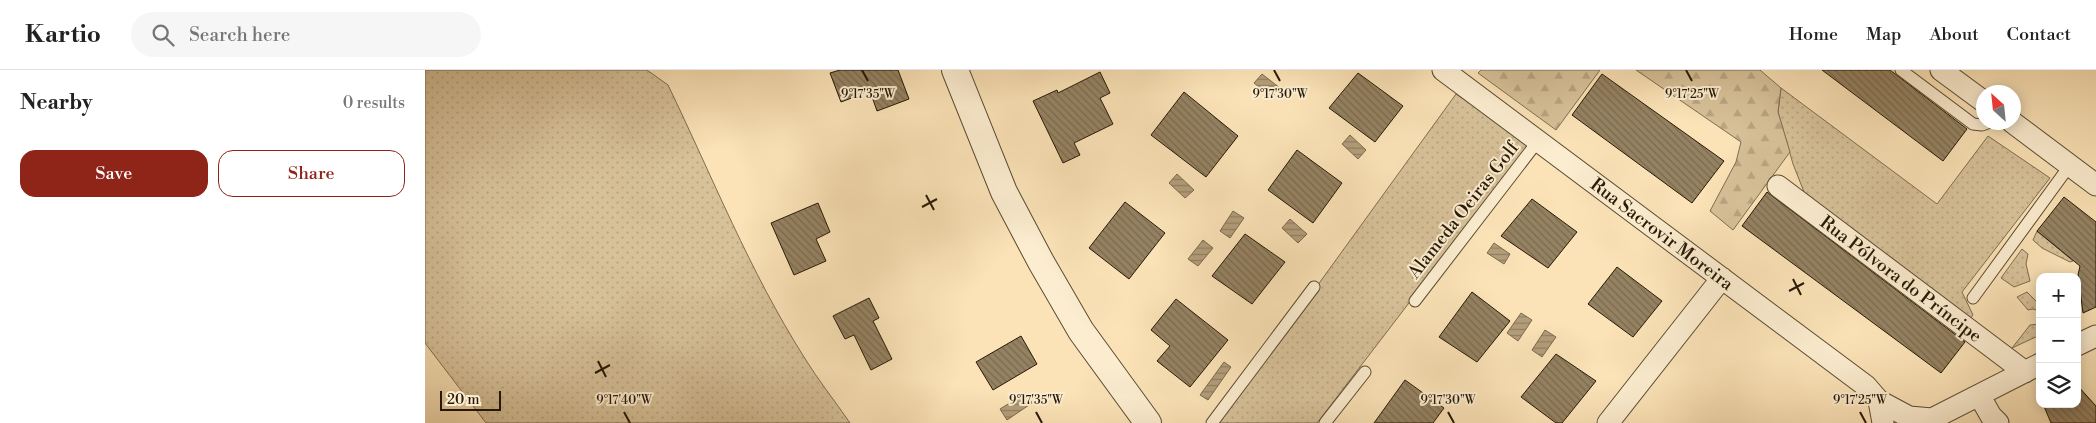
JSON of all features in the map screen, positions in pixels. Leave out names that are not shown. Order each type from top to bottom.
[{"type":"street","points":[[955,70],[1004,192],[1045,269],[1081,331],[1148,423]]},
{"type":"street","name":"Rua Sacrovir Moreira","points":[[1443,70],[1866,386],[1879,400],[1909,417],[1928,421]]},
{"type":"street","points":[[1941,70],[1976,97]]},
{"type":"street","points":[[2021,129],[2096,185]]},
{"type":"street","name":"Rua Pólvora do Príncipe","points":[[1778,186],[2032,368]]},
{"type":"street","points":[[1608,423],[1722,278]]},
{"type":"street","points":[[2081,343],[2096,336]]},
{"type":"street","points":[[1928,421],[2032,368]]},
{"type":"street","points":[[1979,395],[1991,416],[1998,423]]},
{"type":"street","points":[[1879,400],[1883,423]]},
{"type":"lane","points":[[1901,70],[1976,124]]},
{"type":"lane","name":"Alameda Oeiras Golf","points":[[1415,301],[1538,141]]},
{"type":"lane","points":[[1973,298],[2070,165]]},
{"type":"lane","points":[[1212,423],[1314,287]]},
{"type":"lane","points":[[1325,423],[1365,372]]},
{"type":"green space","points":[[425,70],[647,70],[668,85],[732,223],[784,325],[809,366],[850,423],[486,423],[425,343]]},
{"type":"green space","points":[[1481,70],[1600,70],[1556,130],[1478,73]]},
{"type":"green space","points":[[1636,70],[1760,70],[1781,88],[1778,112],[1790,152],[1733,230],[1710,211],[1736,162],[1741,142]]},
{"type":"green space","points":[[1781,88],[1937,204],[1988,136],[2050,178],[1962,292],[1973,315],[1969,320],[1806,197],[1793,164],[1778,112]]},
{"type":"green space","points":[[1456,94],[1530,145],[1317,423],[1218,423]]},
{"type":"green space","points":[[2037,231],[2073,261],[2070,262],[2042,248],[2033,240]]},
{"type":"green space","points":[[2022,249],[2028,254],[2026,264],[2030,281],[2014,287],[2001,278]]},
{"type":"green space","points":[[2027,292],[2036,301],[2036,310],[2028,310],[2017,297]]},
{"type":"green space","points":[[2036,324],[2036,337],[2012,348],[2030,325]]},
{"type":"shaded area","points":[[1262,74],[1280,88],[1272,97],[1254,83]]},
{"type":"shaded area","points":[[1350,135],[1366,150],[1358,159],[1342,144]]},
{"type":"shaded area","points":[[1177,174],[1194,190],[1185,198],[1169,183]]},
{"type":"shaded area","points":[[1233,211],[1244,218],[1230,238],[1220,231]]},
{"type":"shaded area","points":[[1290,219],[1307,234],[1298,243],[1282,228]]},
{"type":"shaded area","points":[[1203,240],[1213,248],[1198,266],[1188,259]]},
{"type":"shaded area","points":[[1494,243],[1510,254],[1504,264],[1487,253]]},
{"type":"shaded area","points":[[1521,313],[1532,320],[1518,341],[1507,333]]},
{"type":"shaded area","points":[[1545,330],[1556,337],[1542,357],[1532,350]]},
{"type":"shaded area","points":[[1224,362],[1231,367],[1208,400],[1200,395]]},
{"type":"shaded area","points":[[1026,393],[1032,403],[1007,420],[1000,409]]},
{"type":"building","points":[[840,70],[898,70],[909,99],[877,111],[870,91],[841,102],[830,73]]},
{"type":"building","points":[[1822,70],[1890,70],[1967,129],[1943,161]]},
{"type":"building","points":[[1100,72],[1110,93],[1100,98],[1113,124],[1074,143],[1080,155],[1063,163],[1033,101],[1057,90],[1058,93]]},
{"type":"building","points":[[1358,73],[1403,106],[1375,142],[1329,108]]},
{"type":"building","points":[[1602,74],[1724,161],[1692,203],[1572,115]]},
{"type":"building","points":[[1184,92],[1238,136],[1206,177],[1151,135]]},
{"type":"building","points":[[1297,150],[1342,183],[1313,223],[1268,190]]},
{"type":"building","points":[[1767,192],[1965,342],[1941,373],[1742,226]]},
{"type":"building","points":[[2064,197],[2096,222],[2096,307],[2083,313],[2081,273],[2078,273],[2080,266],[2037,231]]},
{"type":"building","points":[[1532,199],[1577,232],[1548,268],[1501,236]]},
{"type":"building","points":[[1125,202],[1165,233],[1129,279],[1089,248]]},
{"type":"building","points":[[818,203],[830,232],[816,239],[826,261],[794,275],[771,223]]},
{"type":"building","points":[[1245,234],[1285,262],[1252,304],[1212,276]]},
{"type":"building","points":[[1617,267],[1662,301],[1633,337],[1588,304]]},
{"type":"building","points":[[1472,292],[1510,321],[1477,362],[1439,337]]},
{"type":"building","points":[[869,298],[879,318],[873,321],[892,359],[871,370],[854,335],[845,339],[833,316]]},
{"type":"building","points":[[1176,299],[1228,340],[1190,387],[1157,361],[1170,346],[1151,330]]},
{"type":"building","points":[[1021,336],[1037,364],[993,390],[976,362]]},
{"type":"building","points":[[1556,354],[1596,381],[1562,423],[1556,423],[1521,397]]},
{"type":"building","points":[[1405,380],[1444,408],[1433,423],[1374,423]]},
{"type":"building","points":[[2081,389],[2096,406],[2096,423],[2051,423],[2045,408],[2081,408]]}]
